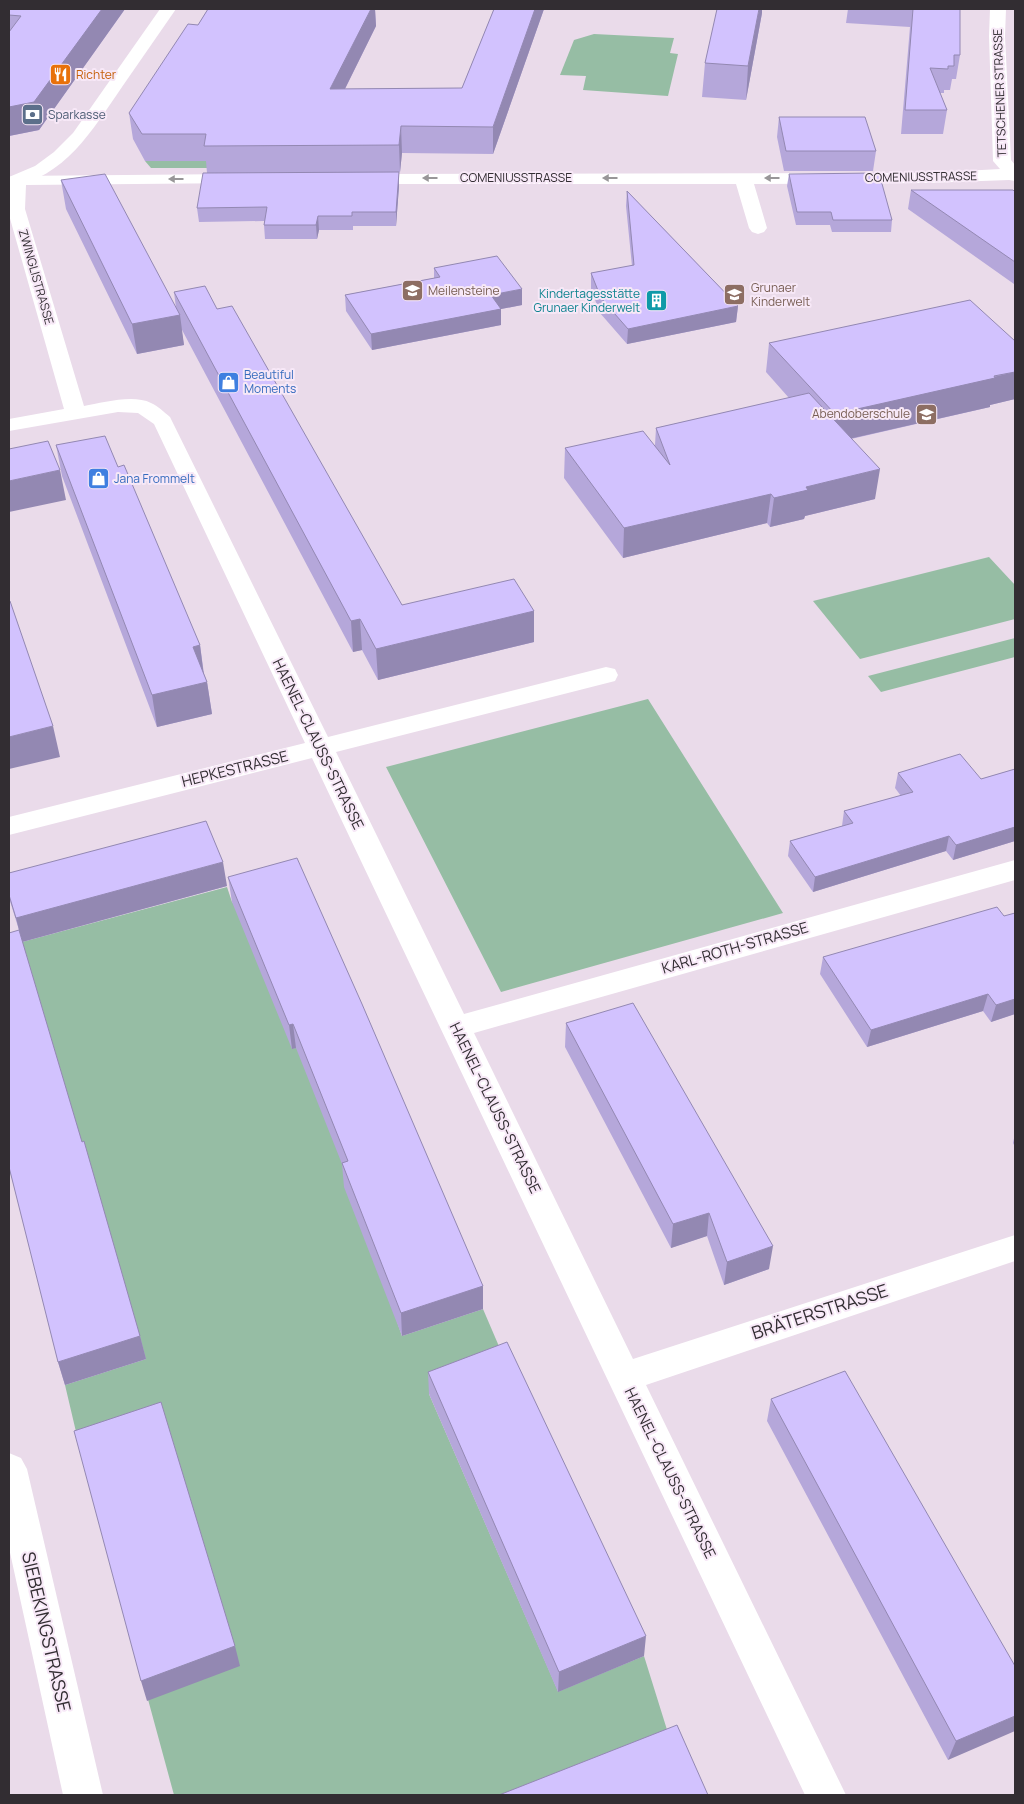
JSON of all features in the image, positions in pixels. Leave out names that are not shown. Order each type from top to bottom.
[{"type":"street","points":[[13,182],[41,170],[60,156],[79,136],[168,9]]},
{"type":"street","name":"TETSCHENER STRASSE","points":[[998,9],[997,39],[1002,161],[1015,175]]},
{"type":"street","name":"COMENIUSSTRASSE","points":[[345,178],[935,178],[1015,175]]},
{"type":"street","points":[[743,178],[758,228]]},
{"type":"street","points":[[13,182],[252,179]]},
{"type":"street","name":"ZWINGLISTRASSE","points":[[13,182],[16,208],[75,412]]},
{"type":"street","name":"HAENEL-CLAUSS-STRASSE","points":[[75,412],[118,406],[143,407],[163,421],[319,748],[456,1027],[826,1795]]},
{"type":"street","points":[[9,425],[75,412]]},
{"type":"street","name":"HEPKESTRASSE","points":[[9,826],[606,675]]},
{"type":"street","name":"KARL-ROTH-STRASSE","points":[[456,1027],[1015,870]]},
{"type":"street","name":"BRÄTERSTRASSE","points":[[624,1377],[1015,1248]]},
{"type":"street","name":"SIEBEKINGSTRASSE","points":[[9,1469],[83,1795]]},
{"type":"green space","points":[[594,34],[674,38],[670,53],[678,54],[668,96],[583,90],[586,76],[560,75],[574,40]]},
{"type":"green space","points":[[145,161],[212,161],[238,168],[151,168]]},
{"type":"green space","points":[[989,557],[1015,585],[1015,619],[860,659],[813,601]]},
{"type":"green space","points":[[1015,638],[1015,657],[881,692],[868,676]]},
{"type":"green space","points":[[648,699],[783,913],[501,992],[386,767]]},
{"type":"green space","points":[[227,887],[232,902],[364,1028],[350,1185],[402,1336],[483,1309],[507,1365],[429,1394],[558,1691],[644,1656],[673,1749],[557,1795],[174,1795],[81,1453],[65,1385],[146,1359],[15,1187],[9,1170],[9,1132],[22,942]]},
{"type":"building","points":[[9,9],[102,9],[34,102],[9,107],[9,32],[21,16],[9,15]]},
{"type":"building","points":[[208,9],[371,9],[330,89],[462,88],[494,9],[535,9],[493,127],[401,126],[399,145],[204,146],[206,134],[142,134],[129,113],[188,24],[198,25]]},
{"type":"building","points":[[717,9],[759,9],[748,66],[705,63]]},
{"type":"building","points":[[913,9],[960,9],[960,55],[954,55],[954,66],[948,66],[948,69],[930,68],[947,110],[905,110]]},
{"type":"building","points":[[779,117],[865,117],[876,151],[786,151]]},
{"type":"building","points":[[399,172],[396,212],[352,212],[352,216],[318,216],[316,225],[264,225],[267,207],[197,208],[203,173]]},
{"type":"building","points":[[879,173],[892,220],[833,220],[831,212],[797,212],[789,174]]},
{"type":"building","points":[[105,174],[180,315],[132,324],[61,180]]},
{"type":"building","points":[[911,190],[1013,190],[1015,192],[1015,262]]},
{"type":"building","points":[[627,191],[738,306],[628,329],[601,298],[591,273],[634,265]]},
{"type":"building","points":[[497,256],[522,289],[491,295],[501,309],[371,334],[345,295],[440,277],[434,268]]},
{"type":"building","points":[[205,286],[217,309],[232,306],[402,605],[514,579],[534,611],[376,649],[360,619],[351,621],[174,292]]},
{"type":"building","points":[[970,300],[1015,341],[1015,372],[835,414],[769,343]]},
{"type":"building","points":[[809,393],[880,469],[806,487],[808,490],[774,498],[771,494],[624,528],[565,448],[643,431],[670,465],[656,428]]},
{"type":"building","points":[[105,436],[118,467],[124,465],[200,645],[193,647],[207,682],[152,695],[56,445]]},
{"type":"building","points":[[48,441],[60,470],[9,481],[9,449]]},
{"type":"building","points":[[9,602],[53,726],[9,737]]},
{"type":"building","points":[[960,754],[981,779],[1015,769],[1015,827],[956,845],[949,836],[815,877],[790,841],[853,823],[844,811],[913,792],[898,773]]},
{"type":"building","points":[[206,821],[223,862],[16,918],[9,895],[9,873]]},
{"type":"building","points":[[297,858],[483,1286],[401,1313],[342,1163],[348,1161],[293,1024],[289,1025],[228,877]]},
{"type":"building","points":[[997,907],[1004,916],[1015,913],[1015,999],[996,1005],[988,994],[871,1030],[823,957]]},
{"type":"building","points":[[19,930],[82,1142],[84,1141],[140,1336],[58,1362],[9,1167],[9,933]]},
{"type":"building","points":[[633,1003],[773,1246],[727,1262],[709,1213],[673,1224],[566,1023]]},
{"type":"building","points":[[507,1342],[646,1636],[559,1672],[428,1372]]},
{"type":"building","points":[[845,1371],[1015,1666],[1015,1716],[956,1741],[771,1399]]},
{"type":"building","points":[[161,1402],[235,1646],[141,1681],[74,1431]]},
{"type":"building","points":[[677,1725],[708,1795],[499,1795]]},
{"type":"place","name":"Richter","points":[[60,75]]},
{"type":"place","name":"Sparkasse","points":[[32,115]]},
{"type":"place","name":"Meilensteine","points":[[412,291]]},
{"type":"place","name":"Grunaer Kinderwelt","points":[[735,295]]},
{"type":"place","name":"Kindertagesstätte Grunaer Kinderwelt","points":[[656,301]]},
{"type":"place","name":"Beautiful Moments","points":[[228,382]]},
{"type":"place","name":"Abendoberschule","points":[[926,414]]},
{"type":"place","name":"Jana Frommelt","points":[[98,479]]}]
